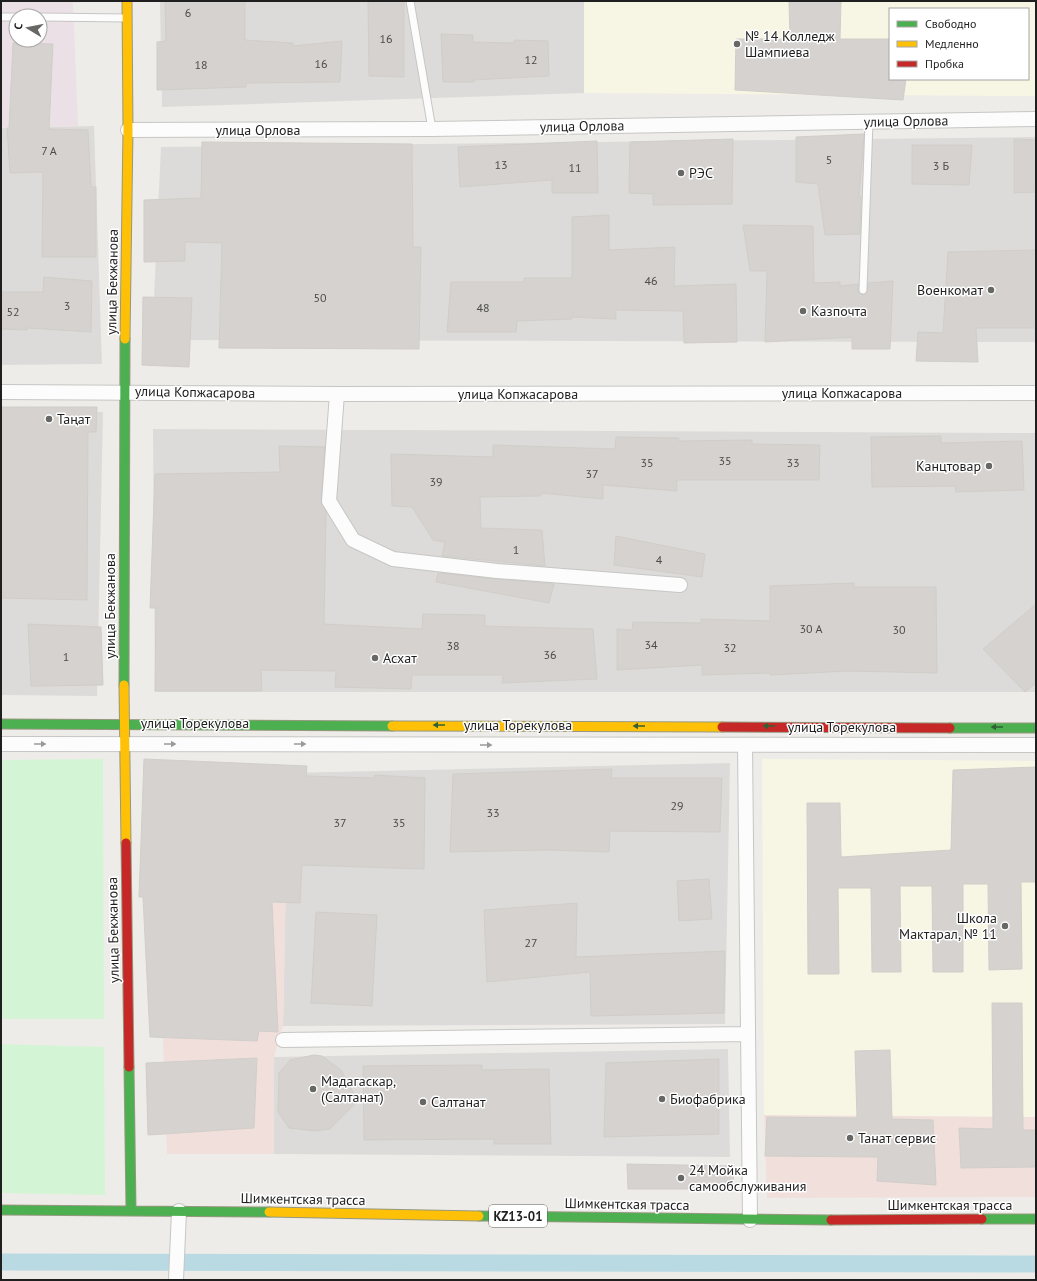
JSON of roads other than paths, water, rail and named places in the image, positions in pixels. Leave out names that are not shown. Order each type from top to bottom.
[{"type":"street","name":"улица Бекжанова","points":[[127,1],[128,130],[124,392],[124,723],[130,1210]]},
{"type":"street","name":"улица Орлова","points":[[128,130],[432,129],[1036,119]]},
{"type":"street","name":"улица Копжасарова","points":[[1,392],[337,394],[1036,393]]},
{"type":"street","points":[[337,394],[330,500],[353,540],[393,559],[496,571],[680,585]]},
{"type":"street","name":"улица Торекулова","points":[[1,724],[124,723],[1036,728]]},
{"type":"street","name":"улица Торекулова","points":[[1,744],[1036,744]]},
{"type":"street","points":[[745,745],[750,1220]]},
{"type":"street","points":[[283,1040],[748,1034]]},
{"type":"street","name":"Шимкентская трасса","points":[[1,1210],[130,1210],[750,1220],[1036,1219]]},
{"type":"street","points":[[176,1280],[179,1211]]},
{"type":"lane","points":[[410,1],[432,129]]},
{"type":"lane","points":[[48,17],[127,18]]},
{"type":"lane","points":[[863,290],[869,122]]},
{"type":"waterway","points":[[1,1262],[1036,1264]]},
{"type":"place","name":"№ 14 Колледж Шампиева","points":[[737,44]]},
{"type":"place","name":"РЭС","points":[[681,173]]},
{"type":"place","name":"Военкомат","points":[[991,290]]},
{"type":"place","name":"Казпочта","points":[[803,311]]},
{"type":"place","name":"Таңат","points":[[49,419]]},
{"type":"place","name":"Канцтовар","points":[[989,466]]},
{"type":"place","name":"Асхат","points":[[375,658]]},
{"type":"place","name":"Школа Мактарал, № 11","points":[[1005,926]]},
{"type":"place","name":"Мадагаскар, (Салтанат)","points":[[313,1089]]},
{"type":"place","name":"Биофабрика","points":[[662,1099]]},
{"type":"place","name":"Салтанат","points":[[423,1102]]},
{"type":"place","name":"Танат сервис","points":[[850,1138]]},
{"type":"place","name":"24 Мойка самообслуживания","points":[[681,1178]]}]
